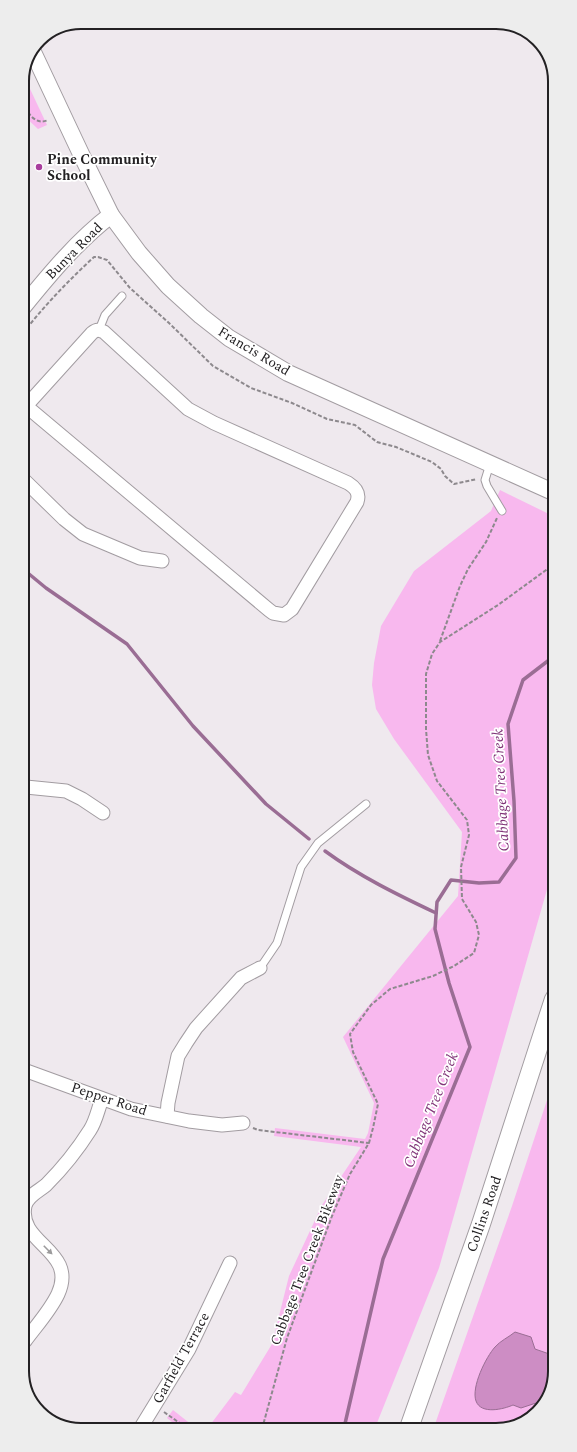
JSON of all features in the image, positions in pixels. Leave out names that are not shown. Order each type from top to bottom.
[{"type":"main road","name":"Collins Road","points":[[411,1423],[481,1224],[548,1017]]},
{"type":"street","name":"Francis Road","points":[[36,56],[81,154],[112,215],[139,253],[168,286],[201,316],[229,338],[288,372],[487,470],[548,490]]},
{"type":"street","name":"Bunya Road","points":[[29,300],[49,275],[97,227],[112,215]]},
{"type":"street","points":[[29,400],[95,330],[99,330],[109,337],[188,409],[202,418],[348,483],[356,490],[358,497],[357,502],[292,609],[284,615],[273,613],[29,409]]},
{"type":"street","points":[[29,485],[64,519],[83,534],[140,558],[162,561]]},
{"type":"street","points":[[29,787],[66,791],[82,799],[103,813]]},
{"type":"street","points":[[167,1116],[168,1103],[178,1056],[186,1042],[196,1028],[241,978],[260,968]]},
{"type":"street","name":"Pepper Road","points":[[29,1072],[131,1109],[222,1125],[243,1123]]},
{"type":"street","points":[[29,1199],[45,1186],[66,1162],[91,1129],[102,1099]]},
{"type":"street","points":[[29,1228],[56,1258],[61,1268],[62,1280],[58,1293],[50,1308],[29,1336]]},
{"type":"street","name":"Garfield Terrace","points":[[144,1423],[189,1349],[230,1263]]},
{"type":"lane","points":[[99,330],[105,315],[122,296]]},
{"type":"lane","points":[[487,470],[485,480],[487,486],[502,511]]},
{"type":"lane","points":[[260,968],[278,943],[301,868],[318,843],[366,804]]},
{"type":"path","points":[[29,114],[33,118],[42,122],[48,120]]},
{"type":"path","points":[[29,325],[69,279],[94,257],[98,257],[110,262],[130,288],[169,323],[213,366],[251,388],[292,403],[318,416],[355,425],[376,442],[396,447],[432,462],[441,469],[445,476],[454,484],[487,470]]},
{"type":"path","points":[[440,642],[460,586],[468,569],[486,542],[497,518],[502,511]]},
{"type":"path","name":"Cabbage Tree Creek Bikeway","points":[[264,1423],[287,1338],[332,1216],[350,1174],[369,1143],[378,1104],[353,1052],[350,1034],[371,1005],[390,989],[433,976],[454,966],[474,953],[479,935],[476,922],[462,899],[461,867],[469,835],[466,820],[437,781],[428,755],[426,729],[426,674],[432,654],[440,642],[498,605],[548,569]]},
{"type":"path","points":[[243,1123],[258,1130],[369,1143]]},
{"type":"path","points":[[155,1405],[180,1423]]},
{"type":"shaded area","points":[[29,87],[47,125],[38,129],[29,121]]},
{"type":"shaded area","points":[[500,490],[548,514],[548,886],[439,1268],[377,1423],[212,1423],[235,1392],[241,1395],[272,1344],[289,1276],[322,1205],[361,1147],[274,1136],[275,1128],[365,1139],[368,1133],[374,1103],[343,1037],[458,896],[462,832],[394,739],[376,709],[372,685],[374,663],[381,626],[414,571],[491,511]]},
{"type":"shaded area","points":[[548,1097],[548,1354],[535,1349],[484,1364],[476,1384],[476,1401],[504,1408],[538,1401],[528,1412],[519,1418],[506,1422],[435,1423],[512,1206]]},
{"type":"shaded area","points":[[515,1332],[531,1337],[535,1349],[548,1354],[548,1378],[543,1394],[537,1403],[521,1408],[513,1405],[493,1410],[483,1408],[476,1401],[475,1395],[477,1380],[480,1372],[491,1352],[499,1343]]},
{"type":"shaded area","points":[[173,1410],[189,1423],[173,1423],[167,1418]]},
{"type":"waterway","points":[[29,574],[46,588],[127,644],[193,726],[266,804],[309,839]]},
{"type":"waterway","name":"Cabbage Tree Creek","points":[[345,1423],[383,1259],[470,1047],[449,983],[435,929],[437,902],[451,880],[479,883],[499,882],[516,858],[514,801],[508,724],[523,680],[548,661]]},
{"type":"waterway","points":[[325,851],[365,877],[436,913]]},
{"type":"place","name":"Pine Community School","points":[[39,167]]}]
